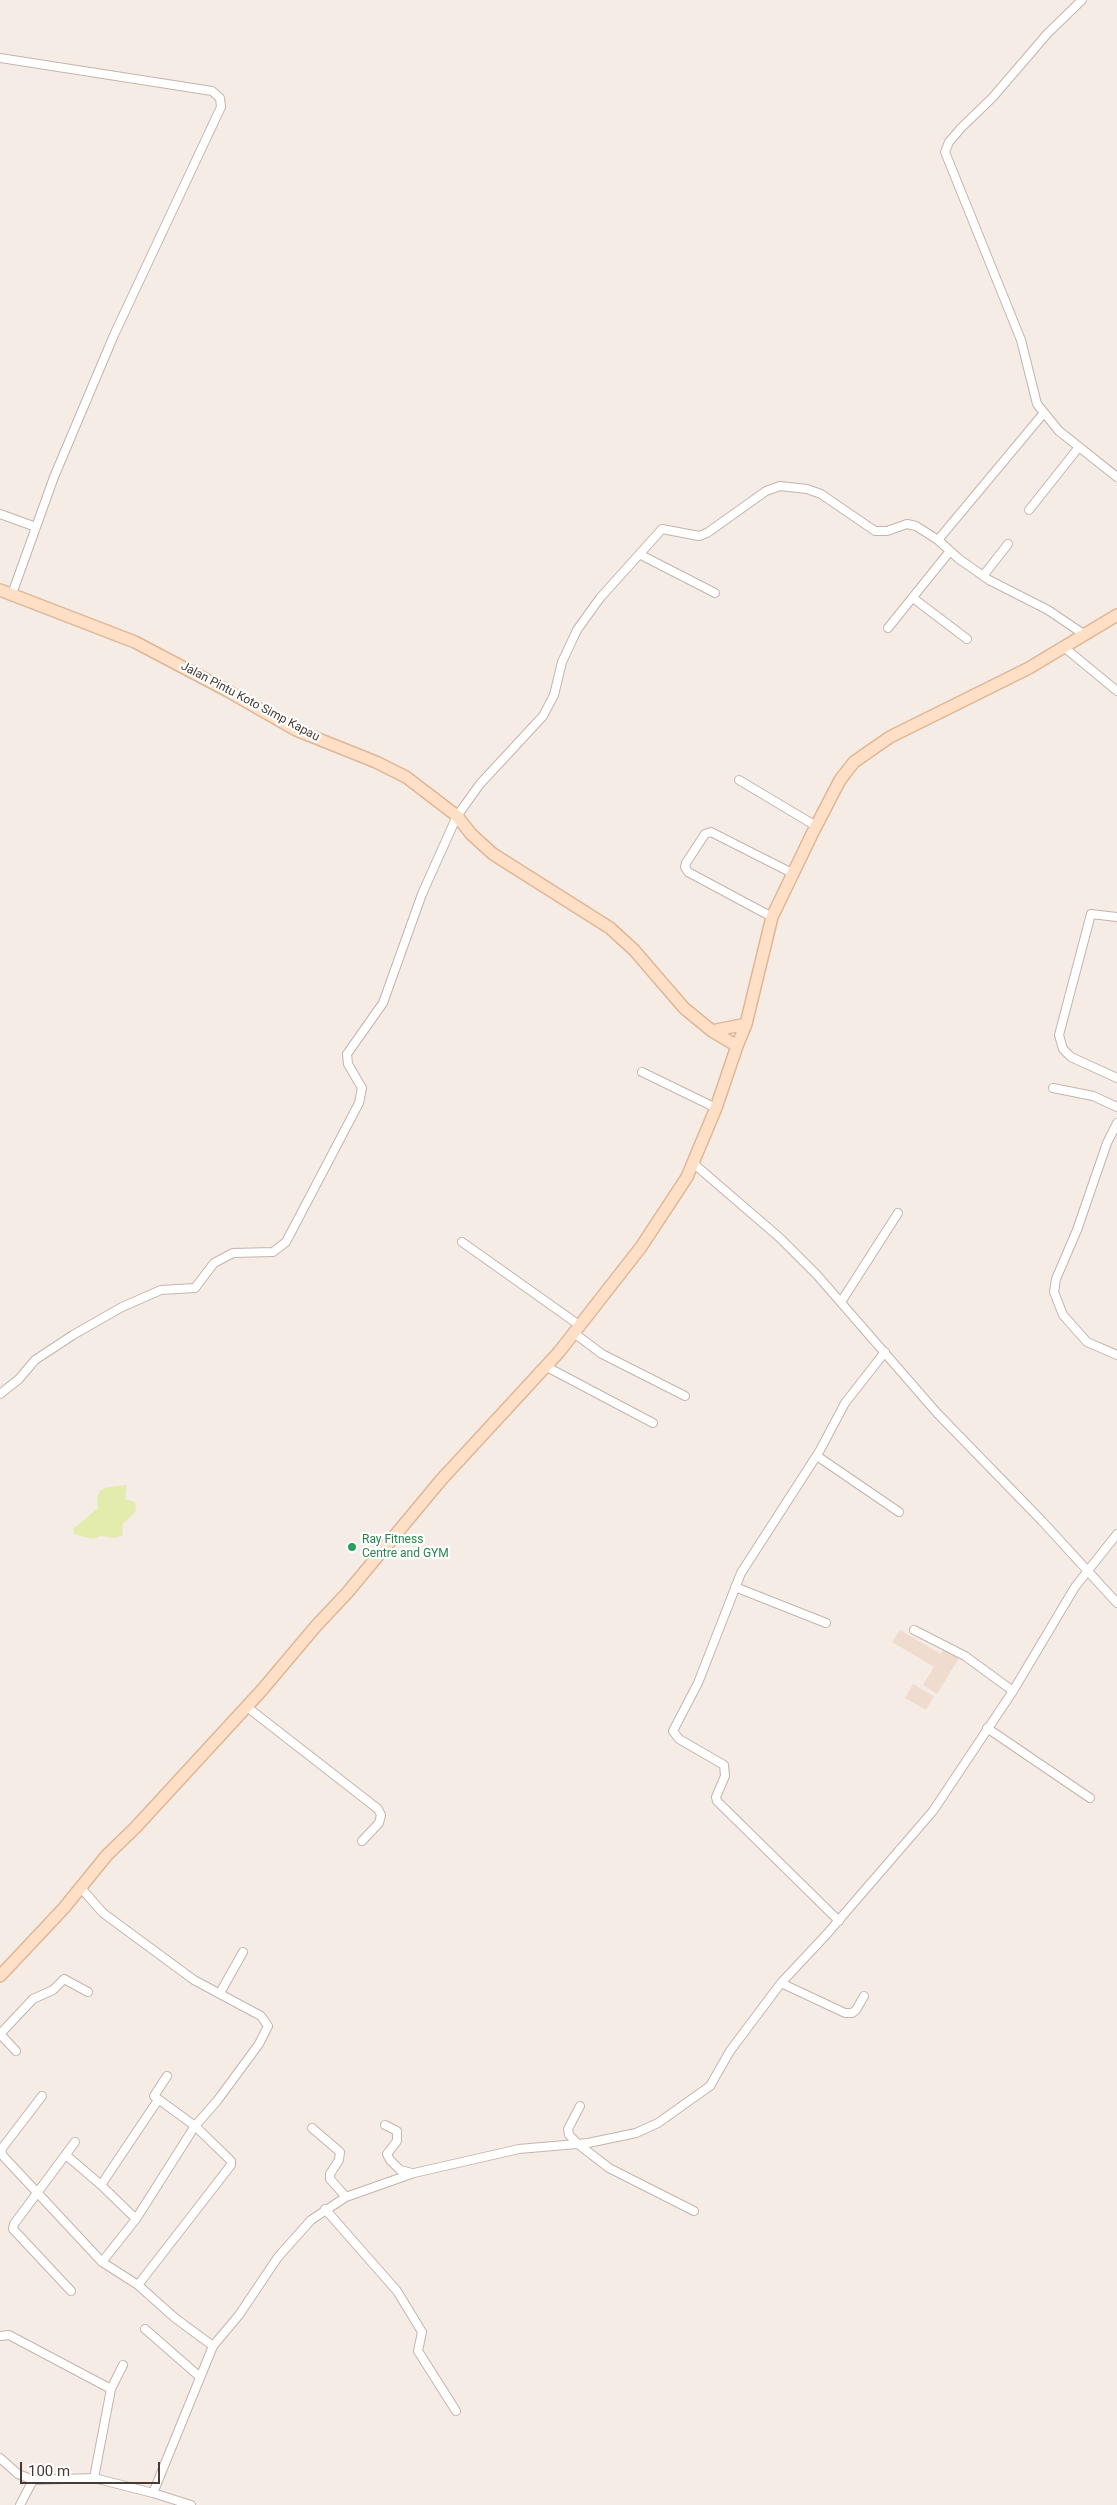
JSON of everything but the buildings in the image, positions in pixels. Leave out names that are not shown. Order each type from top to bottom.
[{"type":"street","points":[[1082,0],[1047,34],[993,97],[949,142],[945,152],[980,233],[1021,340],[1037,404],[1043,414],[1059,431],[1117,477]]},
{"type":"street","points":[[0,58],[212,91],[220,98],[221,107],[114,335],[54,477],[12,594]]},
{"type":"street","points":[[938,540],[1043,414]]},
{"type":"street","points":[[1029,510],[1079,447]]},
{"type":"street","points":[[0,1394],[19,1379],[35,1360],[73,1335],[122,1307],[161,1290],[195,1288],[214,1263],[233,1253],[273,1252],[286,1242],[359,1102],[362,1088],[348,1064],[347,1054],[383,1003],[422,894],[457,816],[480,784],[543,716],[554,695],[562,662],[577,630],[600,598],[641,555],[662,529],[699,536],[766,491],[780,486],[795,486],[820,494],[875,531],[887,531],[907,524],[916,526],[938,540],[982,576],[1048,610],[1085,635]]},
{"type":"street","points":[[0,514],[36,527]]},
{"type":"street","points":[[982,576],[1008,544]]},
{"type":"street","points":[[888,628],[950,551]]},
{"type":"street","points":[[641,555],[715,593]]},
{"type":"street","name":"Jalan Pintu Koto Simp Kapau","points":[[0,590],[135,642],[226,690],[296,730],[369,759],[406,777],[457,816],[471,834],[493,854],[610,928],[634,950],[684,1008],[712,1031],[737,1046]]},
{"type":"street","points":[[913,598],[967,639]]},
{"type":"street","points":[[0,1976],[81,1888],[107,1855],[135,1828],[247,1707],[316,1626],[347,1593],[441,1480],[521,1395],[577,1329],[666,1212],[693,1163],[716,1108],[746,1024],[772,918],[840,780],[854,762],[875,745],[1065,648],[1117,615]]},
{"type":"street","points":[[1065,648],[1117,691]]},
{"type":"street","points":[[739,780],[816,826]]},
{"type":"street","points":[[772,918],[688,872],[685,867],[686,863],[705,834],[711,832],[794,874]]},
{"type":"street","points":[[1117,917],[1091,914],[1059,1035],[1064,1049],[1071,1057],[1117,1078]]},
{"type":"street","points":[[712,1031],[746,1024]]},
{"type":"street","points":[[642,1072],[716,1108]]},
{"type":"street","points":[[1053,1088],[1093,1096],[1117,1107]]},
{"type":"street","points":[[1117,1124],[1107,1143],[1077,1230],[1056,1279],[1054,1292],[1063,1315],[1087,1342],[1117,1355]]},
{"type":"street","points":[[693,1163],[780,1238],[841,1302],[937,1413],[1042,1521],[1117,1603]]},
{"type":"street","points":[[841,1302],[898,1213]]},
{"type":"street","points":[[462,1242],[577,1329],[602,1354],[685,1396]]},
{"type":"street","points":[[839,1920],[717,1801],[716,1797],[725,1776],[724,1766],[679,1739],[673,1730],[698,1682],[735,1586],[750,1559],[816,1456],[845,1404],[885,1352]]},
{"type":"street","points":[[544,1366],[653,1423]]},
{"type":"street","points":[[816,1456],[899,1512]]},
{"type":"street","points":[[153,2493],[213,2346],[239,2316],[290,2242],[311,2220],[326,2209],[346,2197],[414,2173],[519,2149],[578,2144],[636,2133],[658,2124],[710,2086],[730,2051],[781,1983],[839,1920],[933,1811],[1013,1692],[1075,1587],[1117,1534]]},
{"type":"street","points":[[735,1586],[826,1623]]},
{"type":"street","points":[[914,1630],[965,1656],[1013,1692]]},
{"type":"street","points":[[247,1707],[378,1809],[380,1815],[379,1823],[362,1841]]},
{"type":"street","points":[[987,1728],[1090,1798]]},
{"type":"street","points":[[81,1888],[103,1914],[187,1974],[261,2016],[268,2026],[259,2044],[238,2074],[195,2126],[136,2219],[102,2262]]},
{"type":"street","points":[[220,1993],[243,1952]]},
{"type":"street","points":[[16,2051],[0,2034],[33,1999],[53,1990],[64,1978],[88,1992]]},
{"type":"street","points":[[781,1983],[845,2013],[852,2013],[856,2010],[864,1996]]},
{"type":"street","points":[[138,2285],[231,2165],[231,2162],[225,2155],[195,2126],[154,2096],[167,2076]]},
{"type":"street","points":[[42,2096],[1,2152],[102,2262],[138,2285],[175,2318],[213,2346]]},
{"type":"street","points":[[101,2185],[158,2100]]},
{"type":"street","points":[[580,2106],[568,2129],[569,2136],[609,2168],[694,2211]]},
{"type":"street","points":[[385,2125],[397,2131],[397,2141],[388,2154],[390,2160],[400,2170],[414,2173]]},
{"type":"street","points":[[312,2128],[340,2152],[339,2160],[330,2174],[330,2179],[346,2197]]},
{"type":"street","points":[[71,2291],[13,2229],[14,2224],[75,2142]]},
{"type":"street","points":[[66,2155],[136,2219]]},
{"type":"street","points":[[326,2209],[391,2283],[406,2306],[422,2332],[418,2351],[456,2411]]},
{"type":"street","points":[[145,2329],[200,2377]]},
{"type":"street","points":[[0,2336],[9,2335],[111,2389]]},
{"type":"street","points":[[94,2478],[111,2389],[123,2365]]},
{"type":"street","points":[[0,2458],[18,2474],[33,2480],[94,2478],[153,2493],[190,2505]]},
{"type":"street","points":[[20,2505],[33,2480]]},
{"type":"shaded area","points":[[900,1630],[941,1654],[944,1649],[959,1658],[937,1694],[923,1685],[934,1667],[892,1642]]},
{"type":"shaded area","points":[[913,1684],[934,1696],[926,1710],[905,1698]]},
{"type":"green space","points":[[127,1485],[125,1499],[135,1502],[136,1511],[122,1525],[123,1535],[115,1538],[100,1536],[92,1539],[74,1534],[73,1529],[98,1508],[97,1497],[100,1491],[108,1487]]},
{"type":"place","name":"Ray Fitness Centre and GYM","points":[[352,1547]]}]
